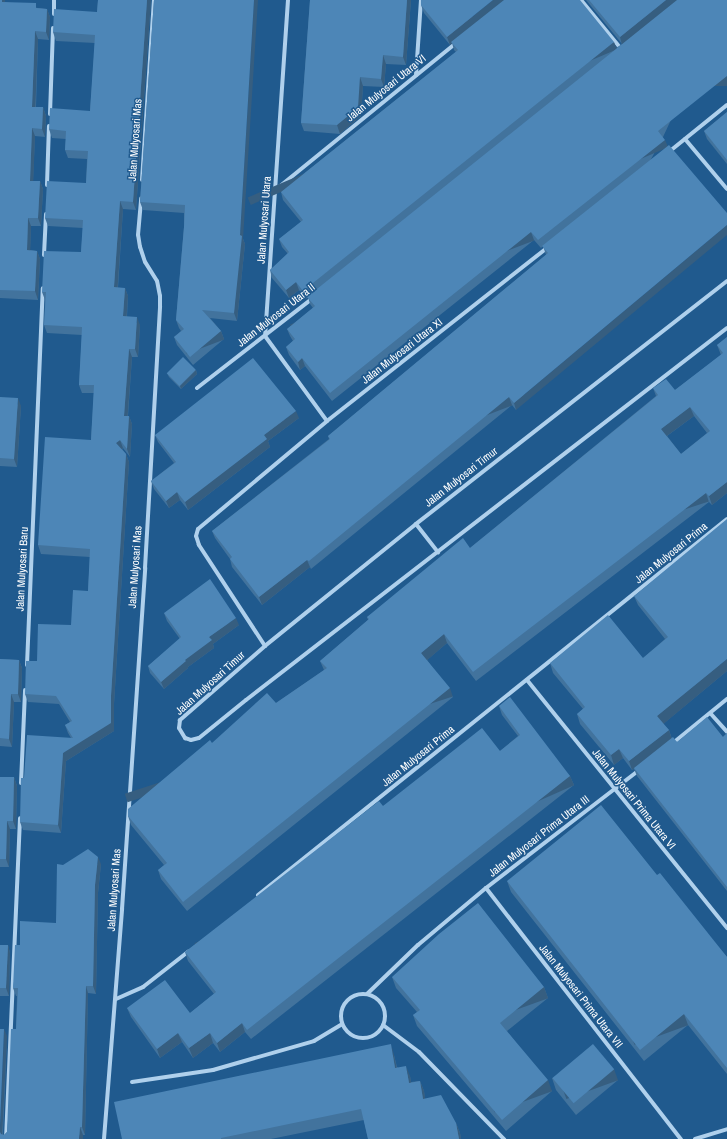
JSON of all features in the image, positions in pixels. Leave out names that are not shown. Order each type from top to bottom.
[{"type":"street","points":[[54,0],[54,16]]},
{"type":"street","name":"Jalan Mulyosari Mas","points":[[141,188],[154,0]]},
{"type":"street","name":"Jalan Mulyosari Utara","points":[[265,336],[288,0]]},
{"type":"street","points":[[416,75],[421,0]]},
{"type":"street","points":[[581,0],[622,50]]},
{"type":"street","points":[[47,190],[53,24]]},
{"type":"street","name":"Jalan Mulyosari Utara VI","points":[[274,191],[458,42]]},
{"type":"street","points":[[616,55],[628,45]]},
{"type":"street","points":[[666,154],[727,105]]},
{"type":"street","points":[[685,139],[727,189]]},
{"type":"street","name":"Jalan Mulyosari Mas","points":[[104,1139],[116,999],[145,568],[160,306],[160,292],[157,281],[145,262],[140,247],[138,235],[141,196]]},
{"type":"street","points":[[44,261],[46,206]]},
{"type":"street","name":"Jalan Mulyosari Utara XI","points":[[265,646],[199,545],[196,533],[200,526],[327,421],[553,243]]},
{"type":"street","name":"Jalan Mulyosari Timur","points":[[727,281],[416,524],[265,646],[180,720],[179,728],[185,738],[191,740],[199,738],[727,328]]},
{"type":"street","name":"Jalan Mulyosari Baru","points":[[26,668],[43,284]]},
{"type":"street","name":"Jalan Mulyosari Utara II","points":[[197,388],[314,296]]},
{"type":"street","points":[[265,336],[327,421]]},
{"type":"street","name":"Jalan Mulyosari Prima","points":[[255,898],[727,519]]},
{"type":"street","points":[[416,524],[438,552]]},
{"type":"street","name":"Jalan Mulyosari Prima Utara VI","points":[[527,680],[727,928]]},
{"type":"street","points":[[21,787],[26,683]]},
{"type":"street","points":[[669,747],[711,714],[727,699]]},
{"type":"street","points":[[711,714],[727,732]]},
{"type":"street","name":"Jalan Mulyosari Prima Utara III","points":[[367,994],[418,945],[486,888],[644,766]]},
{"type":"street","points":[[6,1139],[20,811]]},
{"type":"street","name":"Jalan Mulyosari Prima Utara VII","points":[[486,888],[681,1139]]},
{"type":"street","points":[[116,999],[143,987],[193,948]]},
{"type":"street","points":[[367,994],[380,1002],[384,1009],[385,1017],[383,1025],[375,1034],[362,1038],[350,1034],[342,1024],[341,1016],[346,1002],[352,996],[367,994]]},
{"type":"street","points":[[132,1082],[213,1070],[314,1041],[342,1024]]},
{"type":"street","points":[[383,1025],[419,1052],[504,1139]]},
{"type":"street","points":[[695,1139],[727,1130]]},
{"type":"building","points":[[0,0],[2,0],[2,2],[36,3],[36,8],[47,9],[46,32],[35,31],[32,107],[43,107],[42,129],[32,128],[30,181],[40,181],[38,218],[28,218],[27,250],[37,251],[35,291],[0,290]]},
{"type":"building","points":[[98,0],[147,0],[133,202],[120,201],[114,287],[125,288],[123,316],[137,317],[135,349],[129,349],[124,416],[129,416],[127,449],[120,440],[116,443],[126,454],[111,696],[111,723],[63,753],[58,825],[20,822],[21,778],[24,778],[27,735],[73,738],[65,725],[72,721],[56,696],[25,694],[26,661],[37,661],[38,624],[71,625],[73,590],[88,591],[90,549],[38,545],[45,437],[91,440],[94,385],[79,385],[82,327],[44,325],[46,292],[42,292],[44,251],[81,252],[83,220],[45,218],[47,181],[86,183],[88,151],[65,150],[66,131],[49,129],[50,108],[90,111],[95,35],[53,32],[54,9],[97,12]]},
{"type":"building","points":[[154,0],[254,0],[240,235],[242,236],[234,313],[202,310],[221,331],[190,357],[174,337],[184,329],[176,320],[185,205],[140,202]]},
{"type":"building","points":[[310,0],[407,0],[403,57],[383,55],[381,79],[360,77],[358,108],[337,125],[301,123]]},
{"type":"building","points":[[421,0],[493,0],[447,37],[421,5]]},
{"type":"building","points":[[504,0],[580,0],[614,42],[303,291],[296,282],[286,290],[270,270],[289,252],[279,239],[303,220],[281,192],[458,50],[451,42]]},
{"type":"building","points":[[589,0],[666,0],[620,37]]},
{"type":"building","points":[[677,0],[727,0],[727,76],[658,131],[665,140],[538,240],[531,232],[330,393],[302,358],[298,362],[286,347],[295,339],[287,329],[315,306],[307,297]]},
{"type":"building","points":[[727,112],[727,160],[704,131]]},
{"type":"building","points":[[669,145],[727,213],[727,225],[514,403],[509,397],[309,561],[307,560],[259,597],[230,559],[232,557],[212,531],[330,439],[328,436],[548,253],[542,246]]},
{"type":"building","points":[[727,337],[727,482],[709,496],[706,493],[473,672],[444,634],[421,653],[450,688],[183,902],[158,870],[167,863],[128,816],[128,809],[210,740],[212,743],[267,693],[276,703],[327,668],[320,661],[369,619],[367,617],[463,538],[470,548],[658,395],[653,388],[666,379],[675,390],[723,353],[717,345]],"holes":[[[690,407],[710,431],[681,454],[661,429]]]},
{"type":"building","points":[[183,357],[196,370],[179,386],[167,373]]},
{"type":"building","points":[[253,358],[296,411],[264,435],[267,439],[185,502],[177,492],[166,501],[151,481],[176,462],[155,435]]},
{"type":"building","points":[[0,397],[18,398],[14,459],[0,458]]},
{"type":"building","points":[[727,519],[727,659],[657,716],[669,730],[629,761],[619,749],[611,755],[577,714],[585,707],[550,663],[608,615],[643,658],[668,637],[634,596]]},
{"type":"building","points":[[210,579],[236,618],[209,637],[212,640],[185,660],[186,661],[161,682],[148,666],[181,637],[164,613]]},
{"type":"building","points":[[0,659],[19,660],[18,694],[11,694],[9,739],[0,738]]},
{"type":"building","points":[[510,697],[570,776],[247,1030],[242,1023],[217,1043],[210,1033],[189,1048],[178,1033],[157,1049],[127,1008],[165,980],[190,1013],[216,992],[185,952],[379,801],[383,806],[482,728],[500,751],[520,735],[499,706]]},
{"type":"building","points":[[707,717],[723,737],[727,733],[727,887],[634,768],[673,737],[677,742]]},
{"type":"building","points":[[0,777],[14,777],[13,821],[7,821],[6,859],[0,859]]},
{"type":"building","points":[[601,805],[657,875],[660,873],[727,957],[727,1068],[684,1014],[640,1050],[507,881]]},
{"type":"building","points":[[88,849],[98,857],[95,885],[93,986],[86,986],[82,1127],[80,1127],[79,1139],[0,1139],[0,1132],[4,1135],[7,1132],[11,1029],[16,1029],[18,988],[13,988],[15,945],[20,945],[20,921],[56,923],[57,864],[63,865]]},
{"type":"building","points":[[478,903],[544,987],[500,1023],[548,1080],[502,1120],[413,1015],[420,1010],[392,977],[439,934]]},
{"type":"building","points":[[0,945],[8,945],[6,988],[0,988]]},
{"type":"building","points":[[0,1029],[4,1029],[0,1125]]},
{"type":"building","points":[[391,1044],[395,1068],[406,1066],[409,1083],[420,1081],[423,1099],[441,1095],[456,1123],[459,1139],[368,1139],[361,1109],[221,1139],[122,1139],[114,1102]]},
{"type":"building","points":[[593,1044],[614,1069],[574,1103],[552,1078]]}]
